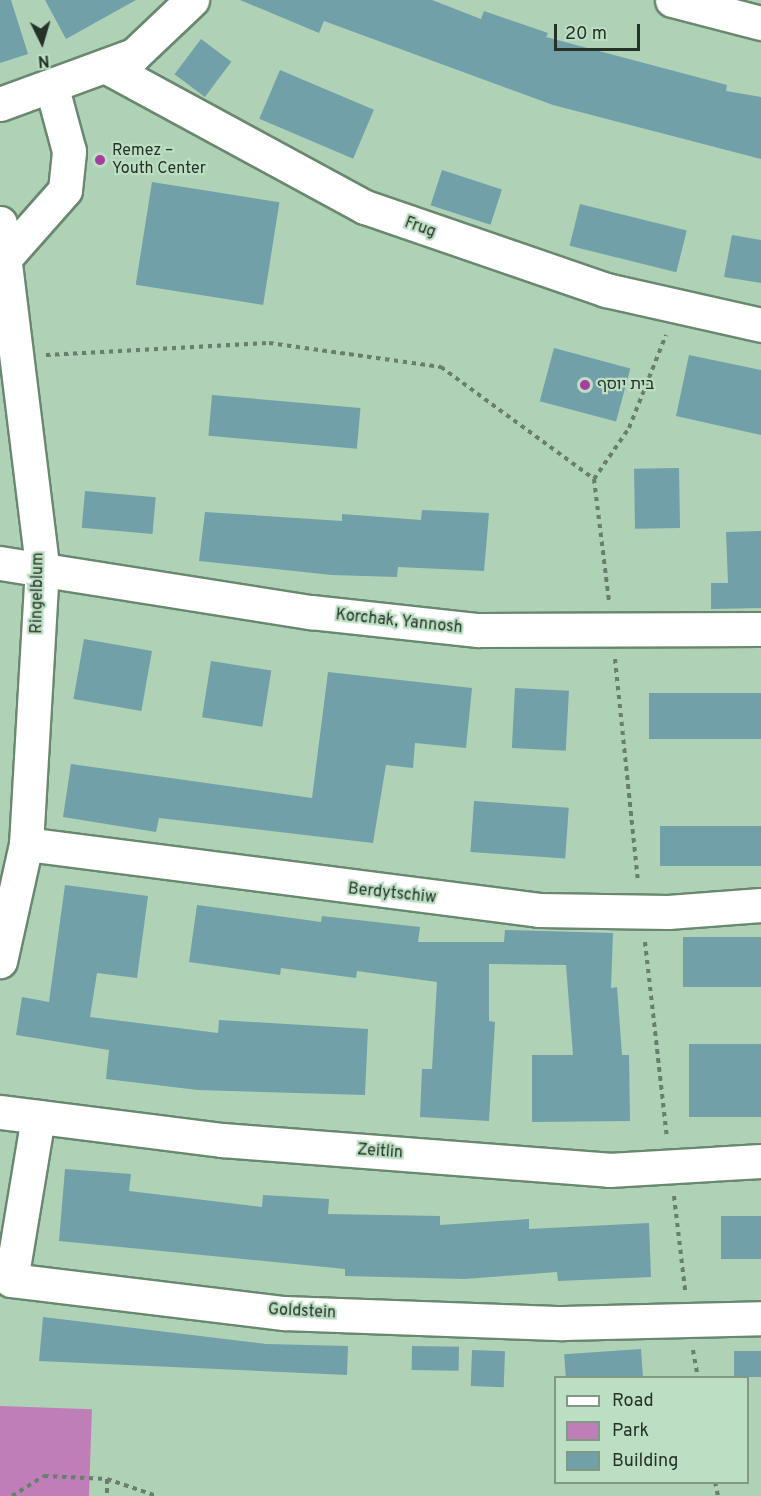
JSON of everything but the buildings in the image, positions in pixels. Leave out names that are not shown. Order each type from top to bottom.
[{"type":"street","points":[[0,104],[52,87],[134,55],[192,0]]},
{"type":"street","points":[[672,0],[761,23]]},
{"type":"street","name":"Frug","points":[[105,66],[365,207],[584,283],[761,325]]},
{"type":"street","points":[[4,259],[65,190],[69,151],[52,87]]},
{"type":"street","name":"Ringelblum","points":[[0,223],[42,567],[26,844],[0,962]]},
{"type":"street","name":"Korchak, Yannosh","points":[[0,562],[310,612],[478,630],[613,632],[761,629]]},
{"type":"street","name":"Berdytschiw","points":[[26,844],[528,909],[642,911],[761,905]]},
{"type":"street","name":"Zeitlin","points":[[0,1112],[222,1140],[609,1170],[761,1161]]},
{"type":"street","name":"Goldstein","points":[[38,1117],[11,1280],[284,1312],[563,1323],[761,1318]]},
{"type":"path","points":[[677,306],[629,428],[594,479],[613,632],[670,1167],[688,1320],[698,1376]]},
{"type":"path","points":[[16,357],[269,343],[441,367],[594,479]]},
{"type":"path","points":[[12,1496],[44,1476],[107,1479],[157,1496]]},
{"type":"path","points":[[107,1479],[107,1496]]},
{"type":"green space","points":[[0,1406],[92,1409],[89,1496],[0,1496]]},
{"type":"place","name":"Remez – Youth Center","points":[[100,160]]},
{"type":"place","name":"בית יוסף","points":[[585,385]]}]
